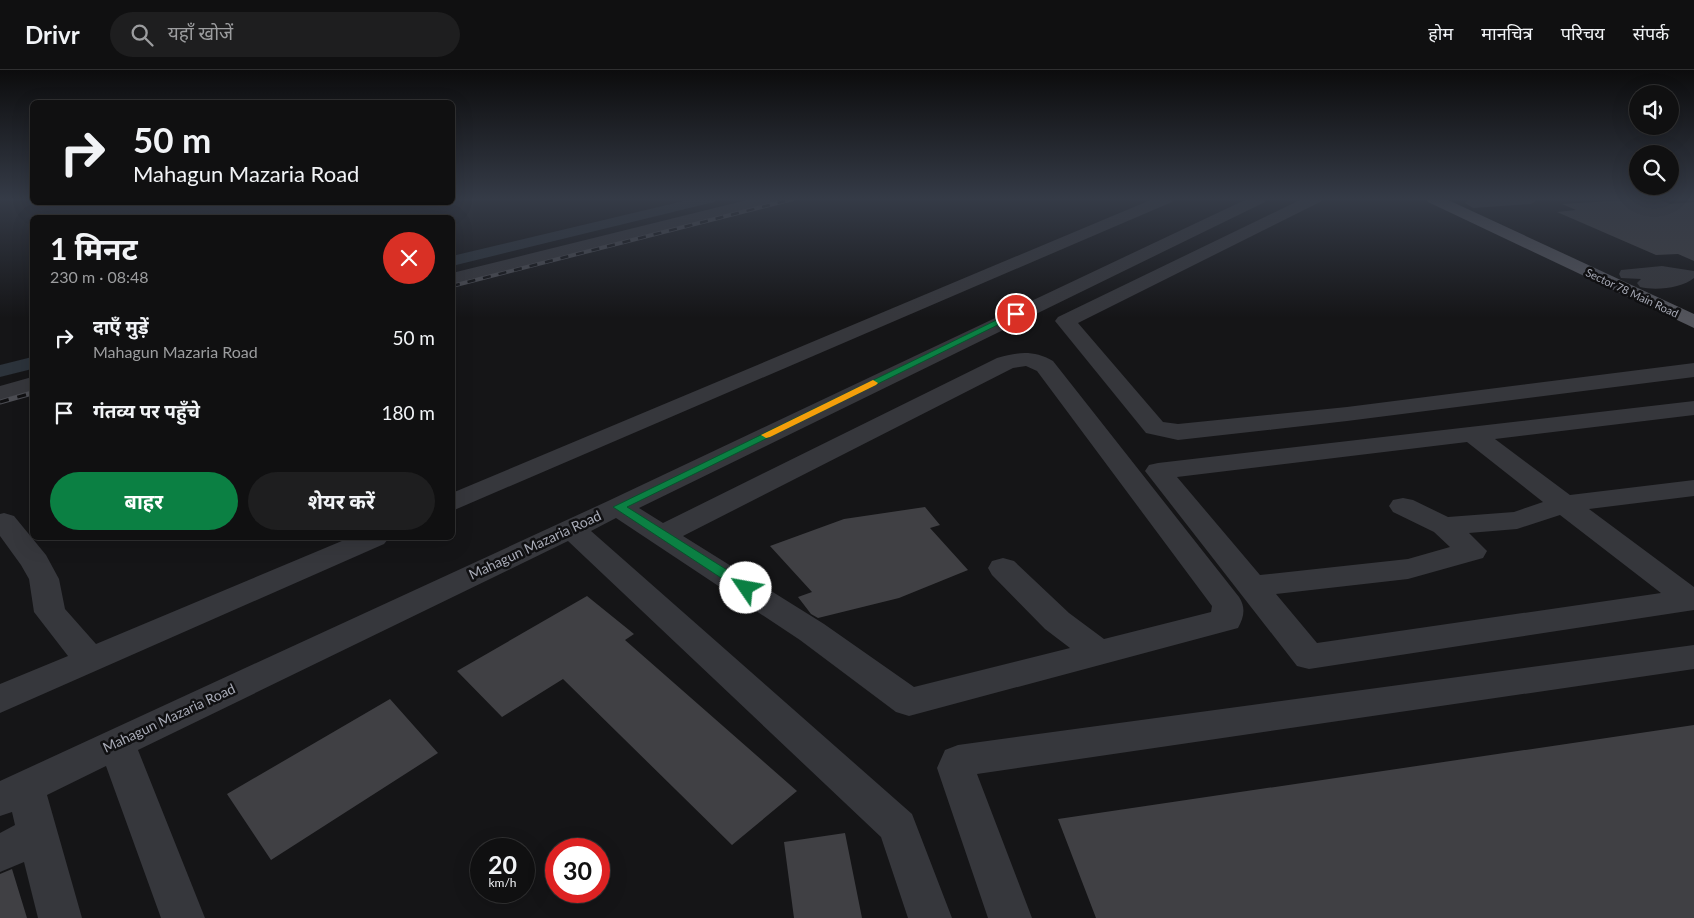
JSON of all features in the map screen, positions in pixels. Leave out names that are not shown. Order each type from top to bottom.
[{"type":"main road","name":"Sector 78 Main Road","points":[[1517,239],[1694,322]]},
{"type":"main road","points":[[1518,239],[1537,243],[1551,243],[1552,241],[1549,239]]},
{"type":"main road","name":"Sector 78 Main Road","points":[[1552,239],[1694,305]]},
{"type":"street","points":[[455,278],[613,239]]},
{"type":"street","points":[[455,502],[1073,239]]},
{"type":"street","name":"Mahagun Mazaria Road","points":[[12,793],[618,507],[793,422],[1195,239]]},
{"type":"street","points":[[1207,239],[1065,321],[1155,428],[1178,432],[1347,414],[1694,370]]},
{"type":"street","points":[[1628,274],[1692,272]]},
{"type":"street","points":[[1647,283],[1680,280],[1692,272]]},
{"type":"street","points":[[618,507],[663,534],[812,632],[909,702],[1226,620],[1228,605],[1045,366],[1036,360],[1024,358],[1005,363],[663,534]]},
{"type":"street","points":[[0,393],[30,385]]},
{"type":"street","points":[[1691,599],[1309,657],[1250,587],[1158,471],[1694,408]]},
{"type":"street","points":[[793,422],[835,448]]},
{"type":"street","points":[[1472,434],[1691,599]]},
{"type":"street","points":[[1444,526],[1518,520],[1564,504],[1694,488]]},
{"type":"street","points":[[1250,587],[1408,569],[1472,551],[1444,526],[1403,506]]},
{"type":"street","points":[[4,522],[35,562],[44,579],[50,612],[90,660]]},
{"type":"street","points":[[571,529],[610,562],[898,827],[930,918]]},
{"type":"street","points":[[0,699],[369,540]]},
{"type":"street","points":[[1003,568],[1057,621],[1099,653]]},
{"type":"street","points":[[1010,918],[956,768],[958,761],[1694,657]]},
{"type":"street","points":[[116,743],[182,918]]},
{"type":"street","points":[[12,793],[38,834],[60,918]]},
{"type":"street","points":[[0,853],[38,834]]},
{"type":"building","points":[[1618,239],[1694,239],[1694,261],[1678,254],[1656,255]]},
{"type":"building","points":[[925,507],[940,525],[930,528],[968,570],[899,598],[818,618],[811,614],[798,597],[812,592],[770,546],[844,519]]},
{"type":"building","points":[[587,596],[634,634],[625,640],[797,791],[732,845],[563,679],[502,717],[457,671]]},
{"type":"building","points":[[390,699],[438,753],[271,860],[227,794]]},
{"type":"building","points":[[1694,725],[1694,918],[1096,918],[1058,819]]},
{"type":"building","points":[[845,833],[862,918],[794,918],[784,842]]},
{"type":"building","points":[[12,869],[27,918],[0,918],[0,874]]},
{"type":"waterway","points":[[455,260],[545,239]]},
{"type":"waterway","points":[[0,371],[30,364]]},
{"type":"railway","points":[[455,285],[638,239]]},
{"type":"railway","points":[[0,402],[30,394]]},
{"type":"slow traffic","points":[[766,435],[873,383]]},
{"type":"route","points":[[746,588],[618,507],[1016,314]]}]
